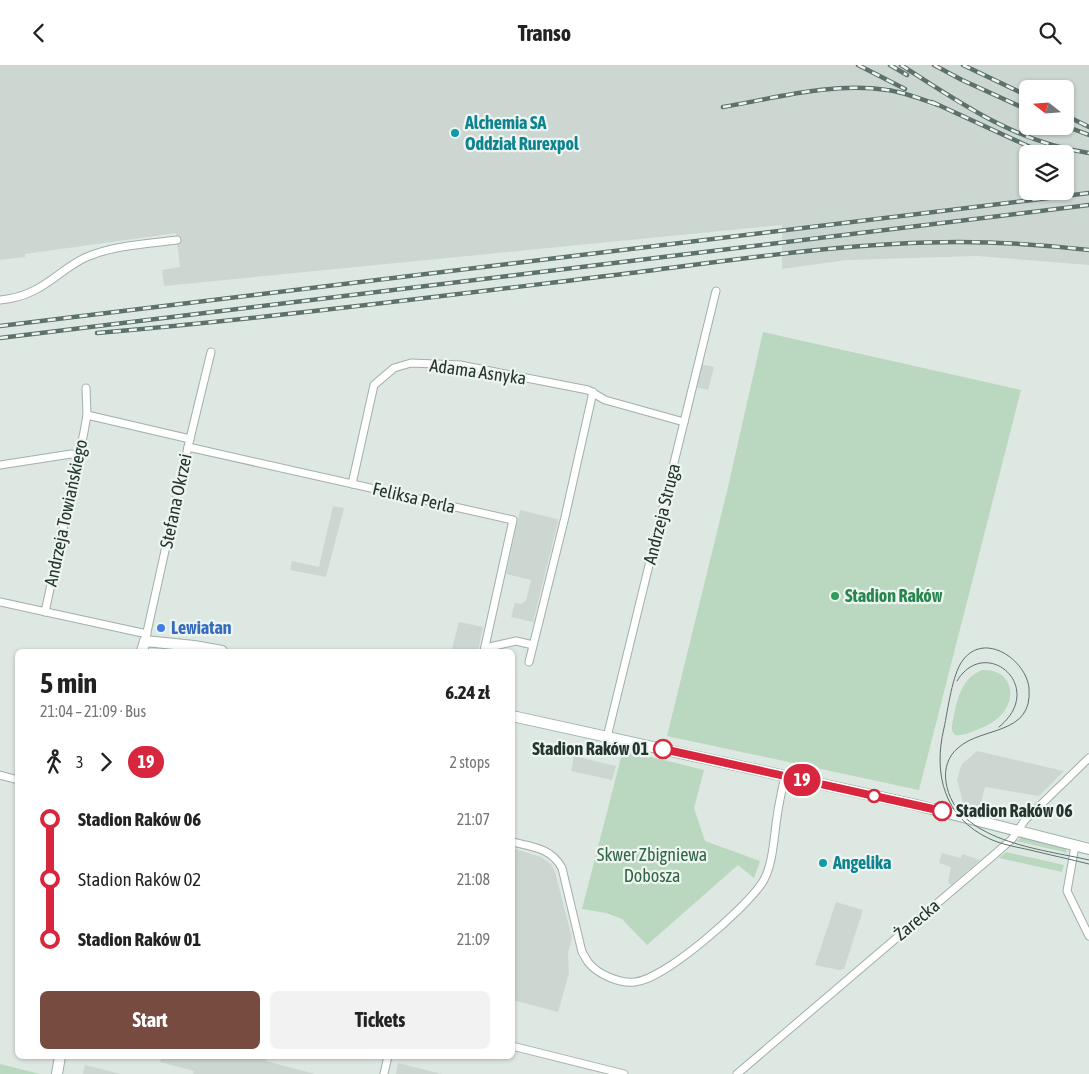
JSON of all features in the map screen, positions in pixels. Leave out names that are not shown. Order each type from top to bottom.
[{"type":"street","points":[[0,301],[34,291],[72,264],[88,256],[106,251],[177,240]]},
{"type":"street","name":"Andrzeja Struga","points":[[607,737],[716,291]]},
{"type":"street","name":"Stefana Okrzei","points":[[145,642],[211,352]]},
{"type":"street","name":"Adama Asnyka","points":[[352,484],[374,385],[394,368],[411,363],[460,365],[588,390],[605,399],[684,422]]},
{"type":"street","name":"Andrzeja Towiańskiego","points":[[44,612],[80,455],[87,415],[86,388]]},
{"type":"street","points":[[529,662],[566,517],[593,393]]},
{"type":"street","name":"Andrzeja Towiańskiego","points":[[87,415],[190,439]]},
{"type":"street","name":"Feliksa Perla","points":[[188,447],[513,520],[484,649],[516,641],[533,645]]},
{"type":"street","points":[[0,465],[71,454],[80,455]]},
{"type":"street","points":[[0,603],[44,612],[145,642],[211,649]]},
{"type":"street","points":[[515,716],[912,804],[1089,849]]},
{"type":"street","name":"Żarecka","points":[[737,1074],[996,854],[1012,839],[1038,807],[1089,759]]},
{"type":"street","points":[[0,775],[15,779]]},
{"type":"street","points":[[515,843],[541,850],[556,858],[562,868],[582,952],[588,963],[604,974],[622,981],[635,983],[662,972],[705,939],[742,906],[763,883],[769,865],[785,776]]},
{"type":"street","points":[[1075,845],[1067,891],[1089,935]]},
{"type":"street","points":[[515,1047],[624,1074]]},
{"type":"street","points":[[57,1074],[60,1059]]},
{"type":"street","points":[[384,1074],[387,1059]]},
{"type":"shaded area","points":[[0,65],[1089,65],[1089,265],[977,256],[847,260],[782,269],[782,225],[164,286],[162,270],[180,267],[176,233],[25,254],[25,257],[0,260]]},
{"type":"shaded area","points":[[701,364],[714,367],[708,390],[695,387]]},
{"type":"shaded area","points":[[333,506],[344,508],[326,577],[290,570],[292,561],[319,567]]},
{"type":"shaded area","points":[[520,510],[557,519],[558,522],[533,622],[511,617],[515,603],[521,604],[526,601],[531,580],[506,574]]},
{"type":"shaded area","points":[[459,622],[483,627],[478,649],[452,649]]},
{"type":"shaded area","points":[[977,751],[1064,771],[1039,796],[985,787],[979,811],[964,807],[957,779],[962,764]]},
{"type":"shaded area","points":[[574,756],[616,766],[612,780],[571,771]]},
{"type":"shaded area","points":[[515,849],[541,857],[551,864],[555,872],[572,938],[568,953],[569,973],[558,1012],[515,1001]]},
{"type":"shaded area","points":[[942,853],[961,858],[962,854],[980,860],[951,885],[948,882],[951,867],[939,863]]},
{"type":"shaded area","points":[[836,902],[863,910],[844,969],[839,970],[815,965]]},
{"type":"shaded area","points":[[161,1059],[266,1059],[266,1061],[315,1074],[193,1074],[194,1071],[160,1062]]},
{"type":"shaded area","points":[[398,1063],[442,1074],[396,1074]]},
{"type":"shaded area","points":[[85,1065],[121,1074],[83,1074]]},
{"type":"green space","points":[[763,332],[1021,390],[919,790],[667,736],[728,487]]},
{"type":"green space","points":[[982,670],[992,671],[1005,678],[1009,685],[1010,700],[1001,715],[989,725],[955,735],[952,731],[952,726],[960,693],[968,680]]},
{"type":"green space","name":"Skwer Zbigniewa Dobosza","points":[[623,750],[704,770],[694,808],[705,841],[760,861],[754,878],[738,865],[647,945],[622,919],[606,913],[582,909]]},
{"type":"green space","points":[[1023,837],[1063,846],[1068,853],[1016,841]]},
{"type":"green space","points":[[1006,852],[1064,865],[1062,872],[999,858]]},
{"type":"green space","points":[[0,1064],[40,1074],[0,1074]]},
{"type":"tram line","points":[[1089,860],[1048,852],[1003,839],[983,830],[966,818],[953,802],[946,782],[946,768],[952,755],[968,741],[1015,722],[1023,715],[1028,703],[1029,688],[1026,678],[1021,668],[1013,659],[993,649],[982,648],[972,652],[963,660],[956,674],[941,745],[940,762],[942,778],[952,807],[974,830],[990,839],[1010,846],[1089,864]]},
{"type":"tram line","points":[[957,681],[969,668],[982,663],[996,664],[1007,671],[1015,682],[1017,696],[1012,712],[999,727]]},
{"type":"railway","points":[[858,65],[905,89]]},
{"type":"railway","points":[[890,65],[907,75]]},
{"type":"railway","points":[[901,65],[968,107],[1013,131],[1062,148],[1089,153]]},
{"type":"railway","points":[[934,65],[1019,106]]},
{"type":"railway","points":[[963,65],[1019,92]]},
{"type":"railway","points":[[723,107],[804,92],[846,88],[893,91],[938,105]]},
{"type":"railway","points":[[932,102],[1026,145]]},
{"type":"railway","points":[[1074,120],[1089,127]]},
{"type":"railway","points":[[1074,129],[1089,135]]},
{"type":"railway","points":[[0,326],[1089,193]]},
{"type":"railway","points":[[0,338],[1089,205]]},
{"type":"railway","points":[[97,333],[227,321],[744,258],[873,245],[959,242],[1024,244],[1089,250]]},
{"type":"bus line","name":"19","points":[[663,749],[942,811]]},
{"type":"place","name":"Alchemia SA Oddział Rurexpol","points":[[455,133]]},
{"type":"place","name":"Stadion Raków","points":[[835,596]]},
{"type":"place","name":"Lewiatan","points":[[161,628]]},
{"type":"place","name":"Stadion Raków 01","points":[[663,749]]},
{"type":"place","name":"Stadion Raków 06","points":[[942,811]]},
{"type":"place","name":"Angelika","points":[[823,863]]}]
